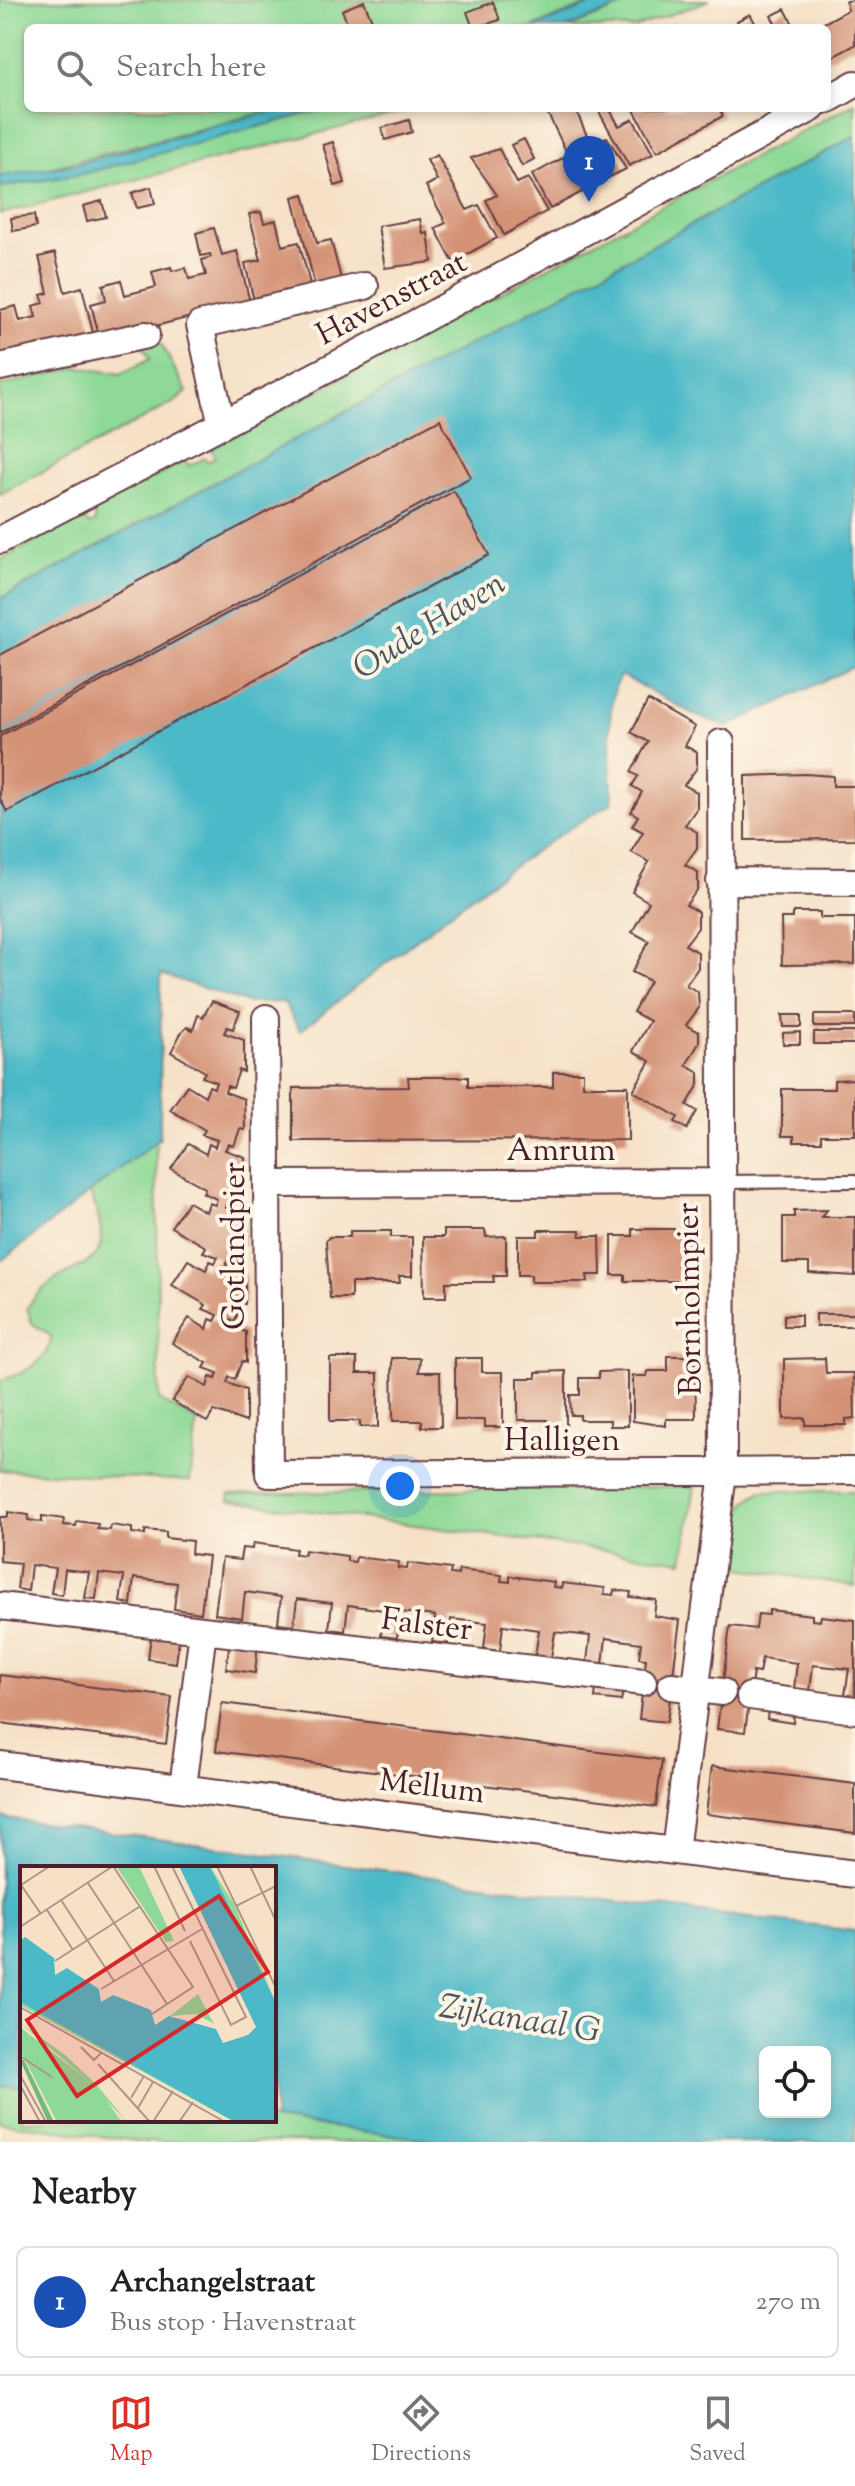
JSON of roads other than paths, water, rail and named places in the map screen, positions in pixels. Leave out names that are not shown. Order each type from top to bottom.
[{"type":"street","points":[[831,98],[855,84]]},
{"type":"street","name":"Havenstraat","points":[[0,540],[222,425],[805,112]]},
{"type":"street","points":[[222,425],[200,325],[365,286]]},
{"type":"street","points":[[0,367],[146,335]]},
{"type":"street","name":"Bornholmpier","points":[[675,1851],[683,1687],[723,1473],[721,743]]},
{"type":"street","points":[[720,881],[855,882]]},
{"type":"street","name":"Gotlandpier","points":[[266,1018],[269,1474]]},
{"type":"street","name":"Amrum","points":[[267,1184],[720,1182]]},
{"type":"street","name":"Halligen","points":[[269,1474],[855,1471]]},
{"type":"street","name":"Falster","points":[[0,1606],[643,1682]]},
{"type":"street","points":[[183,1787],[203,1631]]},
{"type":"street","points":[[683,1687],[722,1692]]},
{"type":"street","points":[[750,1696],[855,1710]]},
{"type":"street","name":"Mellum","points":[[0,1765],[855,1874]]},
{"type":"lane","name":"Amrum","points":[[720,1182],[855,1181]]},
{"type":"water","points":[[602,0],[637,0],[577,24],[543,24]]},
{"type":"water","points":[[267,112],[313,112],[82,174],[0,187],[0,176],[76,164]]},
{"type":"water","name":"Oude Haven","points":[[855,136],[855,666],[727,727],[697,716],[621,675],[615,687],[610,718],[612,803],[491,883],[300,1031],[284,1002],[248,1003],[161,974],[160,1138],[0,1262],[0,599]]},
{"type":"water","name":"Zijkanaal G","points":[[0,1817],[541,1892],[855,1931],[855,2142],[450,2142],[276,2120],[276,1866],[20,1866],[20,2088],[0,2085]]},
{"type":"place","name":"Archangelstraat","points":[[589,202]]}]
